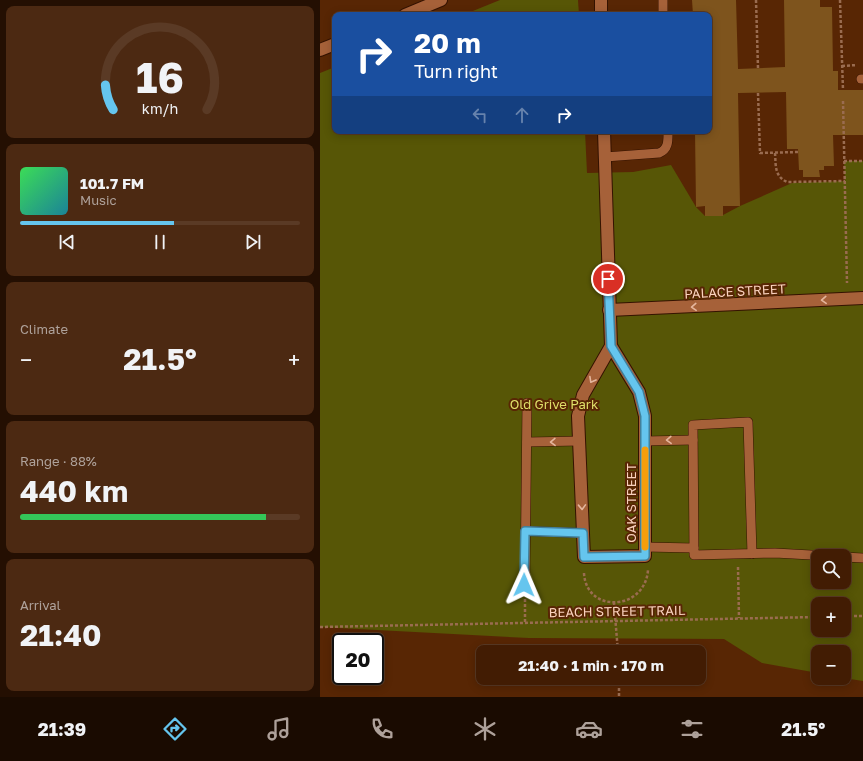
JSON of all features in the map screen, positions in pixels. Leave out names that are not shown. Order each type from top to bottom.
[{"type":"street","points":[[412,12],[441,0]]},
{"type":"street","points":[[601,0],[601,12]]},
{"type":"street","points":[[320,50],[332,45]]},
{"type":"street","name":"OAK STREET","points":[[604,134],[611,346],[639,392],[645,416],[645,556],[584,557],[578,416],[583,396],[611,346]]},
{"type":"street","name":"PALACE STREET","points":[[609,310],[863,298]]},
{"type":"lane","points":[[663,0],[663,12]]},
{"type":"lane","points":[[604,157],[663,152],[667,146],[668,134]]},
{"type":"lane","points":[[524,585],[528,403]]},
{"type":"lane","points":[[752,554],[748,422],[693,425],[694,555],[752,554],[775,553],[811,555]]},
{"type":"lane","points":[[645,441],[693,440]]},
{"type":"lane","points":[[527,442],[580,441]]},
{"type":"lane","points":[[525,531],[583,533]]},
{"type":"lane","points":[[645,547],[694,548]]},
{"type":"lane","points":[[851,557],[863,558]]},
{"type":"path","points":[[756,0],[758,68]]},
{"type":"path","points":[[840,0],[842,90]]},
{"type":"path","points":[[842,66],[863,65]]},
{"type":"path","points":[[758,93],[760,153],[798,152]]},
{"type":"path","points":[[843,101],[847,285]]},
{"type":"path","points":[[775,153],[777,172],[782,180],[787,182],[845,181]]},
{"type":"path","points":[[844,161],[863,161]]},
{"type":"path","points":[[737,554],[739,618]]},
{"type":"path","points":[[584,568],[585,581],[592,593],[601,600],[614,603],[627,601],[638,594],[645,582],[648,568]]},
{"type":"path","points":[[524,585],[525,622]]},
{"type":"path","points":[[614,603],[617,622],[618,645]]},
{"type":"path","points":[[851,616],[863,616]]},
{"type":"path","name":"BEACH STREET TRAIL","points":[[320,627],[811,617]]},
{"type":"path","points":[[619,685],[619,697]]},
{"type":"green space","points":[[500,0],[578,0],[579,12],[470,12]]},
{"type":"green space","name":"Old Grive Park","points":[[332,68],[332,134],[585,134],[587,173],[633,172],[671,165],[696,207],[705,216],[723,215],[792,183],[845,181],[844,161],[863,161],[863,681],[851,679],[851,645],[811,645],[811,672],[762,663],[724,639],[529,638],[320,627],[320,73]]},
{"type":"building","points":[[692,0],[736,0],[738,69],[785,67],[784,0],[820,0],[820,7],[832,7],[833,71],[838,71],[838,90],[863,90],[863,135],[833,135],[834,166],[824,166],[824,170],[819,170],[820,177],[803,177],[803,170],[799,170],[798,149],[787,149],[786,92],[738,93],[740,206],[723,206],[723,216],[705,216],[705,206],[696,207],[695,134],[712,134],[712,12],[693,12]]},
{"type":"slow traffic","points":[[645,450],[645,547]]},
{"type":"route","points":[[524,585],[525,531],[583,533],[584,557],[645,556],[645,416],[639,392],[611,346],[608,279]]}]
